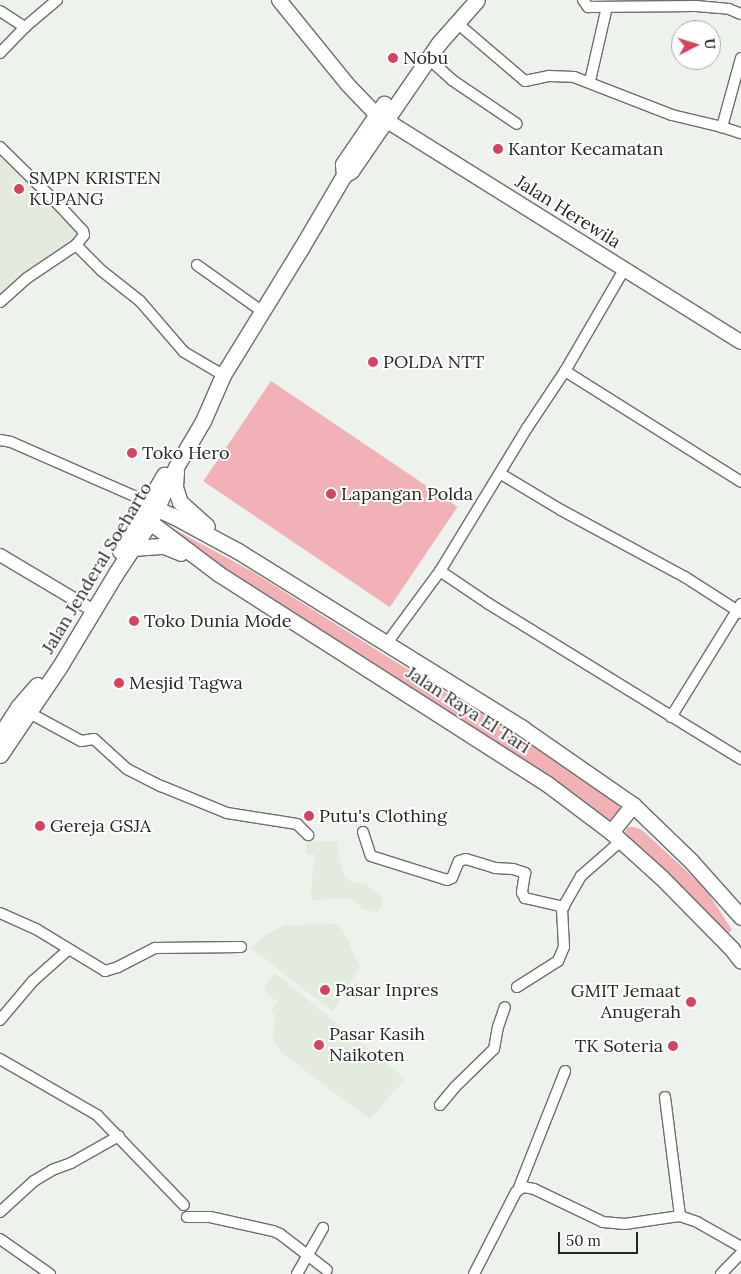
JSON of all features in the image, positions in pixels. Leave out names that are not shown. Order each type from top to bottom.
[{"type":"main road","name":"Jalan Herewila","points":[[279,0],[348,85],[380,117],[741,342]]},
{"type":"main road","points":[[380,117],[430,60],[439,44],[477,0]]},
{"type":"main road","points":[[380,117],[427,50],[439,44]]},
{"type":"main road","name":"Jalan Jenderal Soeharto","points":[[0,755],[40,681],[86,606],[151,511],[170,469],[223,375],[263,312],[344,175],[344,164],[380,117]]},
{"type":"main road","points":[[170,469],[180,502],[238,551]]},
{"type":"main road","name":"Jalan Raya El Tari","points":[[151,511],[238,551],[522,728],[633,805],[691,861],[741,917]]},
{"type":"main road","name":"Jalan Raya El Tari","points":[[151,511],[219,574],[546,782],[616,836],[736,943],[741,961]]},
{"type":"main road","points":[[131,540],[164,546],[219,574]]},
{"type":"main road","name":"Jalan Jenderal Soeharto","points":[[0,735],[24,710],[131,540]]},
{"type":"main road","points":[[616,836],[633,805]]},
{"type":"street","points":[[0,53],[25,27],[57,0]]},
{"type":"street","points":[[583,0],[588,7],[696,6],[729,9],[741,14]]},
{"type":"street","points":[[590,81],[607,7]]},
{"type":"street","points":[[0,11],[25,27]]},
{"type":"street","points":[[457,23],[525,81],[549,76],[564,76],[590,81],[672,115],[741,132]]},
{"type":"street","points":[[722,126],[741,58]]},
{"type":"street","points":[[430,60],[452,80],[517,124]]},
{"type":"street","points":[[0,147],[84,234],[76,245],[27,278],[0,302]]},
{"type":"street","points":[[76,245],[102,271],[140,301],[184,352],[223,375]]},
{"type":"street","points":[[197,265],[263,312]]},
{"type":"street","points":[[387,643],[440,571],[501,474],[527,428],[565,371],[625,268]]},
{"type":"street","points":[[565,371],[741,482]]},
{"type":"street","points":[[0,440],[11,442],[151,511]]},
{"type":"street","points":[[501,474],[561,510],[740,609],[671,717]]},
{"type":"street","points":[[0,555],[86,606]]},
{"type":"street","points":[[440,571],[741,759]]},
{"type":"street","points":[[24,710],[80,741],[94,739],[126,769],[161,786],[227,812],[297,824],[308,835]]},
{"type":"street","points":[[363,832],[371,856],[447,880],[452,878],[459,861],[466,859],[496,868],[513,869],[525,873],[522,893],[525,898],[564,907]]},
{"type":"street","points":[[517,987],[558,961],[564,947],[564,907],[581,876],[616,836]]},
{"type":"street","points":[[0,912],[36,930],[105,971],[118,967],[154,948],[242,948]]},
{"type":"street","points":[[0,1020],[33,981],[69,949]]},
{"type":"street","points":[[440,1105],[455,1087],[494,1049],[498,1027],[505,1007]]},
{"type":"street","points":[[0,1059],[97,1115],[184,1205]]},
{"type":"street","points":[[474,1274],[518,1190],[565,1071]]},
{"type":"street","points":[[665,1098],[680,1216]]},
{"type":"street","points":[[0,1212],[34,1181],[52,1170],[71,1163],[118,1136]]},
{"type":"street","points":[[518,1190],[523,1187],[534,1188],[603,1222],[625,1224],[680,1216],[697,1222],[741,1247]]},
{"type":"street","points":[[187,1217],[210,1217],[274,1231],[327,1270]]},
{"type":"street","points":[[297,1274],[303,1253],[323,1228]]},
{"type":"street","points":[[0,1239],[50,1274]]},
{"type":"street","points":[[721,1274],[741,1253]]},
{"type":"shaded area","name":"SMPN KRISTEN KUPANG","points":[[0,151],[75,227],[76,234],[75,241],[53,253],[0,297]]},
{"type":"shaded area","name":"Lapangan Polda","points":[[271,381],[458,507],[390,607],[203,481]]},
{"type":"shaded area","points":[[170,527],[253,572],[399,664],[517,735],[617,803],[621,810],[613,821],[605,819],[167,531]]},
{"type":"shaded area","points":[[628,827],[642,830],[705,888],[732,930],[723,937],[627,840],[625,832]]},
{"type":"shaded area","points":[[337,841],[339,859],[345,878],[352,882],[365,883],[378,893],[383,901],[382,908],[377,912],[364,910],[349,898],[314,900],[310,897],[315,854],[306,854],[307,842]]},
{"type":"shaded area","name":"Pasar Inpres","points":[[318,923],[335,924],[343,930],[360,967],[333,1012],[251,948],[264,936],[287,924],[297,926]]},
{"type":"shaded area","name":"Pasar Kasih Naikoten","points":[[275,973],[405,1079],[370,1119],[279,1050],[273,1040],[276,1017],[271,1010],[278,1002],[263,990]]},
{"type":"place","name":"Nobu","points":[[393,58]]},
{"type":"place","name":"Kantor Kecamatan","points":[[498,149]]},
{"type":"place","name":"SMPN KRISTEN KUPANG","points":[[19,189]]},
{"type":"place","name":"POLDA NTT","points":[[373,362]]},
{"type":"place","name":"Toko Hero","points":[[132,453]]},
{"type":"place","name":"Lapangan Polda","points":[[331,494]]},
{"type":"place","name":"Toko Dunia Mode","points":[[134,621]]},
{"type":"place","name":"Mesjid Tagwa","points":[[119,683]]},
{"type":"place","name":"Putu's Clothing","points":[[309,816]]},
{"type":"place","name":"Gereja GSJA","points":[[40,826]]},
{"type":"place","name":"Pasar Inpres","points":[[325,990]]},
{"type":"place","name":"GMIT Jemaat Anugerah","points":[[691,1002]]},
{"type":"place","name":"Pasar Kasih Naikoten","points":[[319,1045]]},
{"type":"place","name":"TK Soteria","points":[[673,1046]]}]
